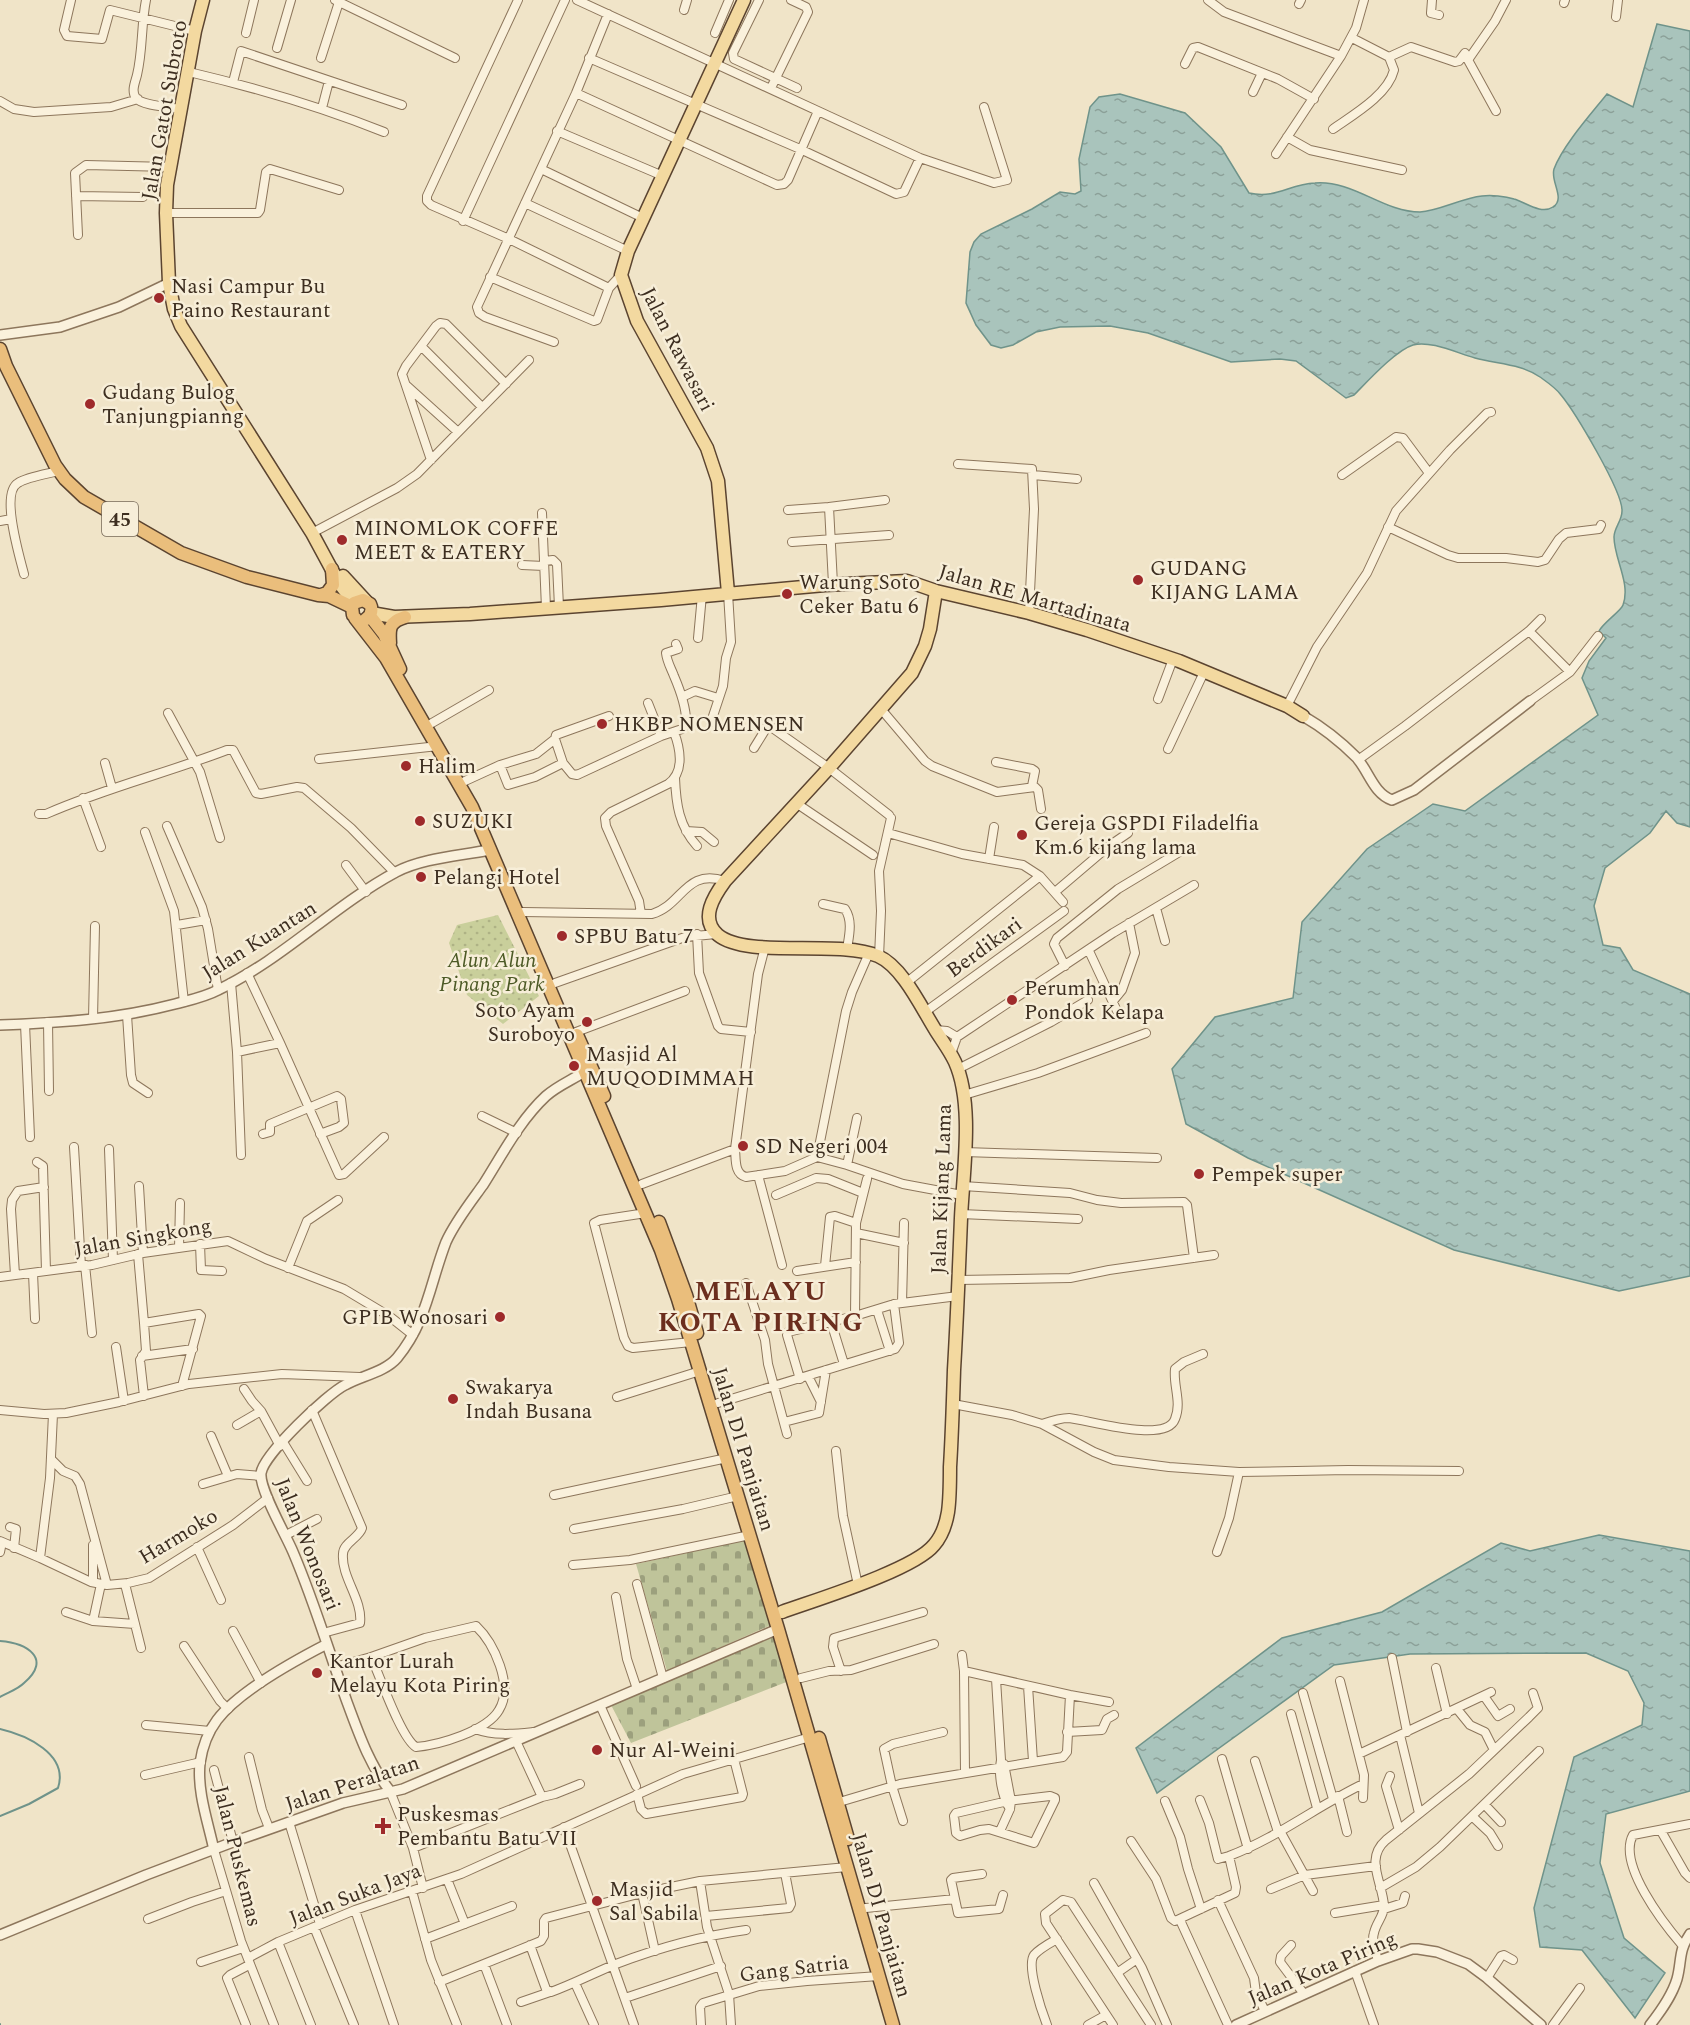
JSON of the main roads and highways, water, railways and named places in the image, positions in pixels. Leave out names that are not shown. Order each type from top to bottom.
[{"type":"highway","name":"45","points":[[0,350],[3,368],[58,471],[84,497],[181,553],[247,577],[322,595]]},
{"type":"highway","points":[[322,595],[333,585],[332,570]]},
{"type":"highway","points":[[322,595],[336,590],[339,583]]},
{"type":"highway","points":[[322,595],[390,656]]},
{"type":"highway","points":[[322,595],[361,610]]},
{"type":"highway","points":[[338,608],[361,610]]},
{"type":"highway","name":"Jalan DI Panjaitan","points":[[361,610],[384,634],[390,656],[472,807],[664,1260],[691,1342],[718,1403],[782,1612],[842,1833],[899,2025]]},
{"type":"highway","points":[[390,656],[391,626],[394,620],[405,617]]},
{"type":"highway","name":"Jalan DI Panjaitan","points":[[390,656],[465,781],[668,1245],[686,1295],[703,1370],[738,1496],[810,1737],[834,1803]]},
{"type":"highway","name":"Jalan DI Panjaitan","points":[[842,1833],[847,1867],[893,2025]]},
{"type":"main road","name":"Jalan Gatot Subroto","points":[[203,0],[195,31],[170,167],[166,213],[169,283],[174,309],[181,326],[318,544]]},
{"type":"main road","name":"Jalan Rawasari","points":[[728,593],[718,480],[714,467],[707,448],[637,321],[621,275],[628,251],[744,0]]},
{"type":"main road","points":[[318,544],[339,583],[361,610]]},
{"type":"main road","points":[[318,544],[361,610]]},
{"type":"main road","name":"Jalan RE Martadinata","points":[[361,610],[377,615],[405,617],[552,608],[833,584],[907,581],[936,591],[1029,613],[1173,659],[1287,706],[1303,716]]},
{"type":"main road","name":"Jalan Kijang Lama","points":[[782,1612],[858,1585],[922,1556],[940,1536],[948,1511],[963,1191],[964,1095],[958,1069],[951,1054],[906,983],[892,966],[874,955],[848,950],[733,942],[716,933],[710,924],[709,913],[714,897],[724,881],[902,687],[915,667],[930,629],[936,591]]},
{"type":"main road","name":"Jalan RE Martadinata","points":[[361,610],[390,609],[448,614]]},
{"type":"water","points":[[1657,24],[1690,31],[1690,827],[1677,823],[1666,811],[1650,833],[1605,868],[1594,906],[1603,945],[1620,948],[1633,970],[1690,994],[1690,1276],[1619,1291],[1454,1250],[1248,1158],[1186,1124],[1172,1069],[1215,1017],[1293,998],[1302,922],[1367,849],[1433,804],[1465,811],[1598,715],[1582,678],[1589,661],[1606,638],[1599,631],[1623,605],[1625,597],[1624,580],[1614,537],[1622,511],[1607,470],[1568,404],[1551,385],[1525,369],[1427,344],[1413,345],[1398,353],[1354,395],[1346,398],[1296,361],[1280,359],[1231,362],[1148,333],[1110,326],[1060,327],[1036,332],[1013,345],[1001,348],[991,345],[976,325],[966,303],[970,252],[974,242],[981,234],[1032,209],[1060,192],[1075,194],[1081,191],[1079,159],[1090,107],[1099,97],[1120,94],[1185,113],[1221,147],[1249,193],[1275,193],[1306,184],[1329,183],[1343,186],[1406,211],[1427,211],[1474,197],[1490,196],[1510,198],[1543,210],[1557,204],[1558,195],[1553,174],[1558,160],[1578,130],[1607,94],[1633,107]]},
{"type":"water","points":[[1599,1535],[1690,1551],[1690,1791],[1606,1814],[1600,1863],[1624,1938],[1665,1973],[1635,2018],[1582,1950],[1540,1947],[1534,1908],[1574,1757],[1642,1725],[1644,1703],[1628,1671],[1586,1653],[1410,1654],[1334,1665],[1157,1793],[1136,1748],[1282,1638],[1382,1612],[1501,1543],[1530,1551]]},
{"type":"waterway","points":[[0,1641],[19,1645],[33,1653],[36,1659],[36,1666],[32,1674],[21,1685],[0,1697]]},
{"type":"waterway","points":[[0,1729],[22,1736],[43,1748],[57,1765],[60,1776],[58,1788],[29,1804],[0,1816]]},
{"type":"place","name":"Nasi Campur Bu Paino Restaurant","points":[[159,298]]},
{"type":"place","name":"Gudang Bulog Tanjungpianng","points":[[90,404]]},
{"type":"place","name":"MINOMLOK COFFE MEET & EATERY","points":[[342,540]]},
{"type":"place","name":"GUDANG KIJANG LAMA","points":[[1138,580]]},
{"type":"place","name":"Warung Soto Ceker Batu 6","points":[[787,594]]},
{"type":"place","name":"HKBP NOMENSEN","points":[[602,724]]},
{"type":"place","name":"Halim","points":[[406,766]]},
{"type":"place","name":"SUZUKI","points":[[420,821]]},
{"type":"place","name":"Gereja GSPDI Filadelfia Km.6 kijang lama","points":[[1022,835]]},
{"type":"place","name":"Pelangi Hotel","points":[[421,877]]},
{"type":"place","name":"SPBU Batu 7","points":[[562,936]]},
{"type":"place","name":"Perumhan Pondok Kelapa","points":[[1012,1000]]},
{"type":"place","name":"Soto Ayam Suroboyo","points":[[587,1022]]},
{"type":"place","name":"Masjid Al MUQODIMMAH","points":[[574,1066]]},
{"type":"place","name":"SD Negeri 004","points":[[743,1146]]},
{"type":"place","name":"Pempek super","points":[[1199,1174]]},
{"type":"place","name":"GPIB Wonosari","points":[[500,1317]]},
{"type":"place","name":"Swakarya Indah Busana","points":[[453,1399]]},
{"type":"place","name":"Kantor Lurah Melayu Kota Piring","points":[[317,1673]]},
{"type":"place","name":"Nur Al-Weini","points":[[597,1750]]},
{"type":"place","name":"Puskesmas Pembantu Batu VII","points":[[383,1826]]},
{"type":"place","name":"Masjid Sal Sabila","points":[[597,1901]]},
{"type":"district","name":"MELAYU KOTA PIRING","points":[[761,1306]]},
{"type":"park label","name":"Alun Alun Pinang Park","points":[[492,972]]}]
